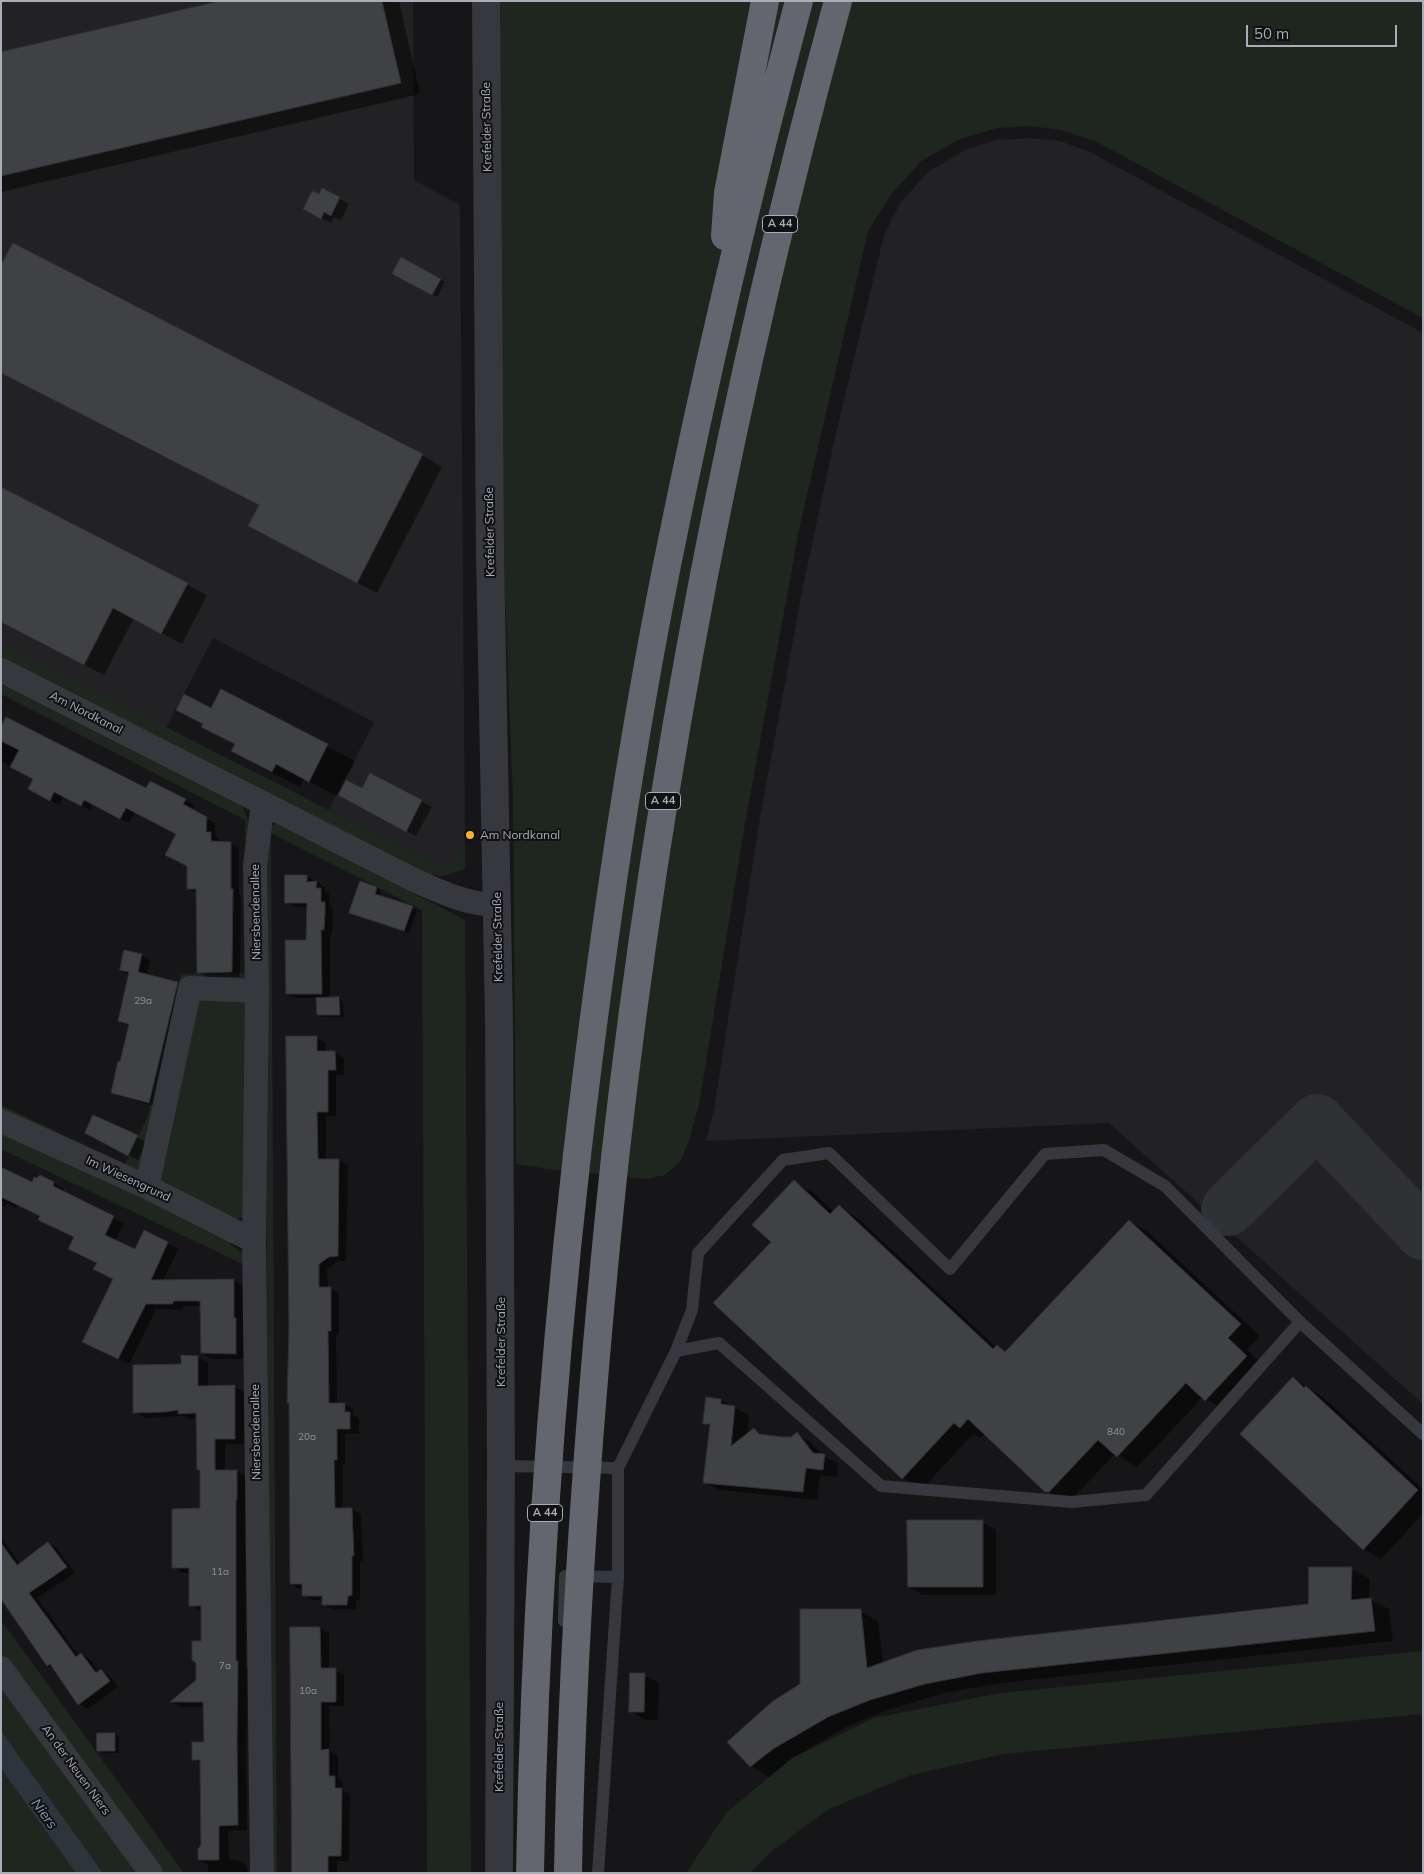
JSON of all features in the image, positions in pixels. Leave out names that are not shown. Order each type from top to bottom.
[{"type":"highway","points":[[716,336],[728,193],[766,1]]},
{"type":"highway","name":"A 44","points":[[530,1873],[536,1676],[544,1532],[560,1314],[577,1155],[606,928],[638,720],[667,564],[716,336],[752,184],[799,1]]},
{"type":"highway","name":"A 44","points":[[568,1873],[572,1734],[582,1527],[594,1358],[615,1158],[636,988],[656,849],[682,687],[729,448],[763,296],[803,132],[838,1]]},
{"type":"street","name":"Krefelder Straße","points":[[486,1],[490,573],[498,905],[502,1466],[499,1873]]},
{"type":"street","name":"Am Nordkanal","points":[[1,670],[394,871],[433,889],[464,900],[486,905],[498,905]]},
{"type":"street","name":"Niersbendenallee","points":[[262,1873],[254,1241],[257,991],[255,864],[263,804]]},
{"type":"street","points":[[147,1187],[190,988],[257,991]]},
{"type":"street","name":"Im Wiesengrund","points":[[1,1121],[147,1187],[254,1241]]},
{"type":"street","name":"An der Neuen Niers","points":[[1,1668],[151,1873]]},
{"type":"lane","points":[[598,1873],[618,1577],[618,1468],[676,1351],[692,1310],[698,1253],[783,1160],[829,1153],[950,1269],[1045,1154],[1104,1150],[1165,1186],[1300,1322],[1423,1434]]},
{"type":"lane","points":[[676,1351],[720,1343],[881,1486],[1072,1502],[1146,1495],[1300,1322]]},
{"type":"lane","points":[[502,1466],[618,1468]]},
{"type":"lane","points":[[563,1636],[565,1576],[618,1577]]},
{"type":"lane","points":[[557,1873],[562,1675]]},
{"type":"shaded area","points":[[5,1],[413,1],[414,180],[460,205],[465,840],[457,859],[437,865],[328,811],[374,722],[213,638],[166,728],[1,643],[1,3]]},
{"type":"shaded area","points":[[495,1],[1423,1],[1423,318],[1095,141],[1061,130],[1030,126],[997,128],[960,139],[921,161],[890,196],[868,231],[800,525],[745,823],[699,1105],[681,1161],[665,1175],[647,1179],[516,1164],[513,801],[503,538]]},
{"type":"shaded area","points":[[1030,138],[1060,141],[1090,152],[1423,333],[1423,1404],[1109,1123],[706,1141],[714,1109],[760,818],[803,586],[835,437],[884,235],[900,203],[928,172],[965,150],[996,140]]},
{"type":"shaded area","points":[[1,643],[437,865],[457,859],[465,840],[465,869],[443,876],[426,874],[1,657]]},
{"type":"shaded area","points":[[1,682],[242,805],[248,821],[249,981],[188,980],[141,1172],[1,1111],[1,1105],[125,1164],[147,1118],[181,974],[247,973],[245,820],[1,694]]},
{"type":"shaded area","points":[[278,823],[465,920],[471,1873],[427,1873],[422,910],[271,833],[277,1873],[271,1873],[264,836],[265,830]]},
{"type":"shaded area","points":[[247,999],[248,1217],[229,1220],[159,1180],[198,1000]]},
{"type":"shaded area","points":[[1,1127],[233,1237],[230,1244],[249,1258],[249,1267],[1,1149]]},
{"type":"shaded area","points":[[1,1620],[184,1873],[159,1873],[1,1655]]},
{"type":"shaded area","points":[[1423,1651],[1423,1714],[1004,1754],[911,1775],[827,1810],[771,1852],[750,1873],[686,1873],[726,1813],[792,1758],[874,1718],[1000,1693]]},
{"type":"shaded area","points":[[1,1680],[140,1873],[103,1873],[1,1731]]},
{"type":"shaded area","points":[[1,1769],[76,1873],[1,1873]]},
{"type":"water","name":"Niers","points":[[1,1731],[103,1873],[76,1873],[1,1769]]},
{"type":"building","points":[[220,1],[382,1],[401,83],[1,176],[1,52]]},
{"type":"building","points":[[322,188],[340,197],[331,216],[324,212],[321,219],[303,209],[312,191],[319,194]]},
{"type":"building","points":[[13,243],[423,454],[357,583],[248,526],[259,505],[1,373],[1,265]]},
{"type":"building","points":[[401,257],[441,279],[432,295],[392,274]]},
{"type":"building","points":[[1,487],[188,583],[161,634],[113,608],[84,665],[1,622]]},
{"type":"building","points":[[221,689],[328,744],[309,782],[276,764],[272,772],[231,751],[235,744],[201,727],[203,724],[176,710],[184,694],[211,708]]},
{"type":"building","points":[[6,717],[146,788],[150,781],[186,799],[183,804],[207,817],[206,832],[211,832],[211,841],[231,842],[231,889],[233,889],[232,972],[197,973],[196,889],[187,889],[187,866],[165,855],[176,834],[126,808],[120,819],[84,800],[81,806],[54,792],[50,801],[28,789],[33,779],[10,767],[19,750],[1,741],[1,727]]},
{"type":"building","points":[[370,773],[422,800],[406,832],[338,795],[346,780],[362,788]]},
{"type":"building","points":[[285,875],[307,875],[307,882],[317,881],[316,888],[321,888],[321,902],[325,902],[324,930],[321,930],[322,994],[286,994],[285,940],[306,940],[307,903],[285,903]]},
{"type":"building","points":[[360,881],[377,887],[375,894],[413,906],[404,931],[349,913]]},
{"type":"building","points":[[124,950],[142,954],[138,972],[178,982],[149,1103],[111,1093],[129,1024],[118,1021],[129,972],[120,970]]},
{"type":"building","points":[[339,997],[340,1015],[317,1015],[316,998]]},
{"type":"building","points":[[286,1036],[317,1036],[317,1051],[335,1051],[336,1070],[328,1070],[328,1112],[317,1112],[318,1159],[339,1159],[338,1256],[329,1257],[319,1264],[319,1287],[331,1287],[331,1331],[328,1331],[329,1403],[345,1403],[345,1412],[350,1412],[350,1429],[337,1429],[337,1460],[334,1460],[335,1508],[352,1508],[354,1556],[352,1556],[352,1595],[348,1596],[347,1605],[322,1605],[322,1596],[302,1596],[302,1584],[290,1584],[289,1403],[287,1403],[289,1329]]},
{"type":"building","points":[[93,1115],[138,1135],[128,1156],[85,1133]]},
{"type":"building","points":[[1,1167],[32,1182],[34,1177],[37,1178],[40,1175],[54,1182],[53,1186],[114,1216],[105,1235],[135,1249],[144,1230],[168,1242],[151,1280],[234,1279],[236,1354],[201,1353],[200,1301],[146,1304],[118,1359],[82,1342],[113,1279],[93,1269],[97,1263],[68,1249],[74,1237],[38,1220],[40,1216],[1,1197]]},
{"type":"building","points":[[794,1180],[830,1214],[839,1205],[993,1349],[997,1345],[1005,1352],[1129,1220],[1241,1324],[1228,1338],[1247,1356],[1205,1401],[1186,1383],[1117,1457],[1098,1440],[1049,1492],[1045,1492],[968,1419],[960,1428],[954,1423],[902,1479],[713,1303],[771,1242],[752,1225]]},
{"type":"building","points":[[181,1355],[198,1356],[198,1386],[235,1385],[235,1439],[215,1439],[215,1470],[237,1470],[236,1661],[238,1661],[238,1825],[219,1826],[219,1860],[198,1860],[198,1849],[201,1845],[200,1760],[192,1760],[192,1742],[204,1742],[203,1702],[170,1702],[196,1680],[196,1663],[192,1660],[192,1641],[201,1641],[201,1606],[189,1606],[189,1568],[172,1568],[172,1509],[200,1508],[200,1470],[197,1470],[196,1413],[178,1414],[178,1410],[133,1413],[133,1365],[181,1364]]},
{"type":"building","points":[[1293,1377],[1304,1388],[1306,1386],[1418,1490],[1363,1550],[1240,1434]]},
{"type":"building","points":[[706,1397],[721,1399],[721,1404],[735,1406],[731,1446],[754,1428],[759,1434],[783,1437],[791,1437],[797,1432],[813,1453],[825,1454],[823,1470],[806,1468],[803,1492],[703,1483],[710,1424],[703,1424]]},
{"type":"building","points":[[907,1520],[983,1520],[983,1587],[908,1587]]},
{"type":"building","points":[[48,1542],[67,1567],[29,1593],[76,1657],[81,1653],[96,1673],[101,1669],[110,1681],[78,1705],[50,1664],[47,1666],[1,1599],[1,1543],[17,1565]]},
{"type":"building","points":[[1309,1567],[1352,1567],[1351,1600],[1371,1598],[1375,1631],[982,1673],[925,1684],[870,1700],[828,1717],[773,1749],[750,1767],[727,1742],[773,1701],[800,1684],[800,1609],[861,1609],[867,1668],[917,1650],[977,1641],[1308,1604]]},
{"type":"building","points":[[290,1627],[320,1627],[321,1668],[336,1668],[336,1702],[321,1702],[321,1750],[329,1749],[329,1776],[335,1776],[335,1788],[342,1788],[341,1856],[328,1856],[328,1873],[292,1873]]},
{"type":"building","points":[[630,1673],[645,1673],[644,1712],[629,1712]]},
{"type":"building","points":[[97,1733],[115,1733],[115,1751],[97,1751]]},
{"type":"taxiway","points":[[1228,1209],[1317,1121],[1423,1233]]},
{"type":"place","name":"Am Nordkanal","points":[[470,835]]}]
